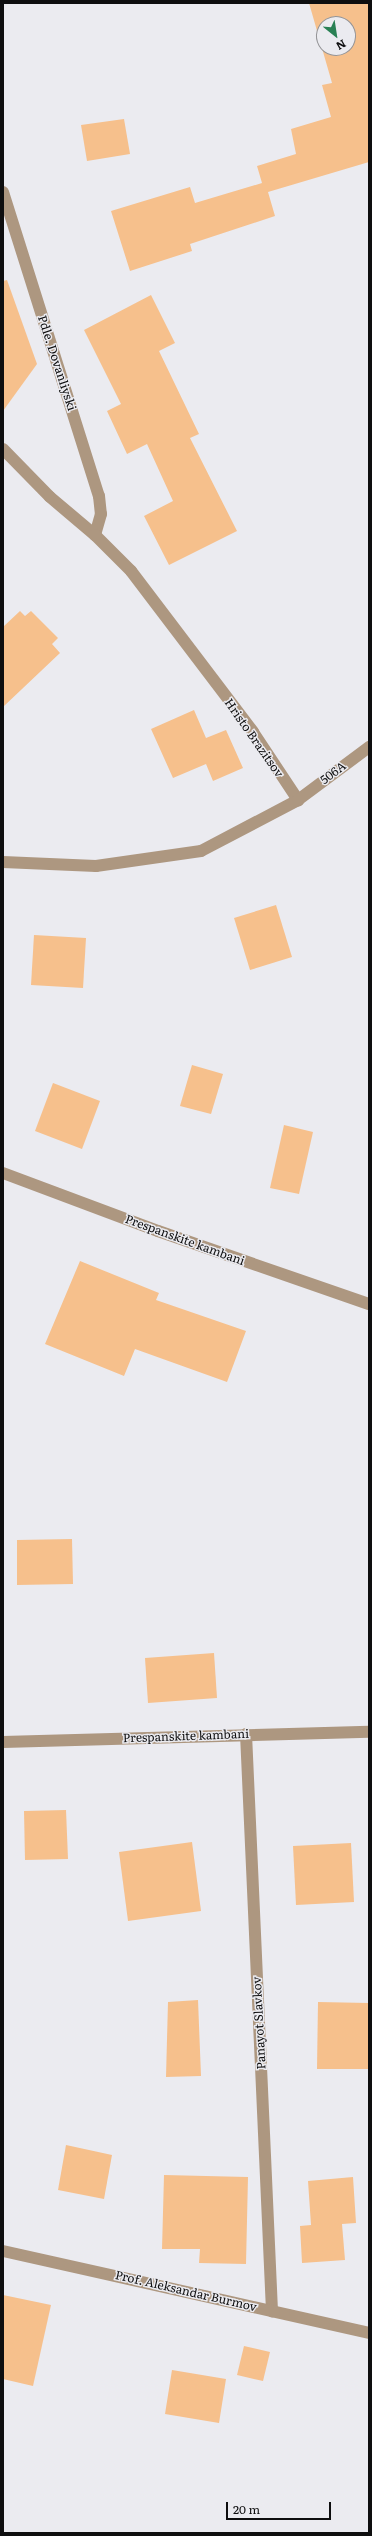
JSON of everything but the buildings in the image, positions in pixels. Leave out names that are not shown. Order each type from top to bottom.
[{"type":"street","name":"Pdle. Dovanliyski","points":[[3,192],[99,496],[101,514],[95,535]]},
{"type":"street","name":"Hristo Brazitsov","points":[[3,449],[50,497],[95,535],[131,571],[252,732],[298,800]]},
{"type":"street","name":"506А","points":[[298,800],[369,746]]},
{"type":"street","points":[[3,862],[96,866],[201,851],[298,800]]},
{"type":"street","name":"Prespanskite kambani","points":[[3,1173],[158,1232],[369,1304]]},
{"type":"street","name":"Prespanskite kambani","points":[[3,1742],[246,1734],[369,1732]]},
{"type":"street","name":"Panayot Slavkov","points":[[246,1734],[272,2311]]},
{"type":"street","name":"Prof. Aleksandar Burmov","points":[[3,2251],[369,2333]]}]
